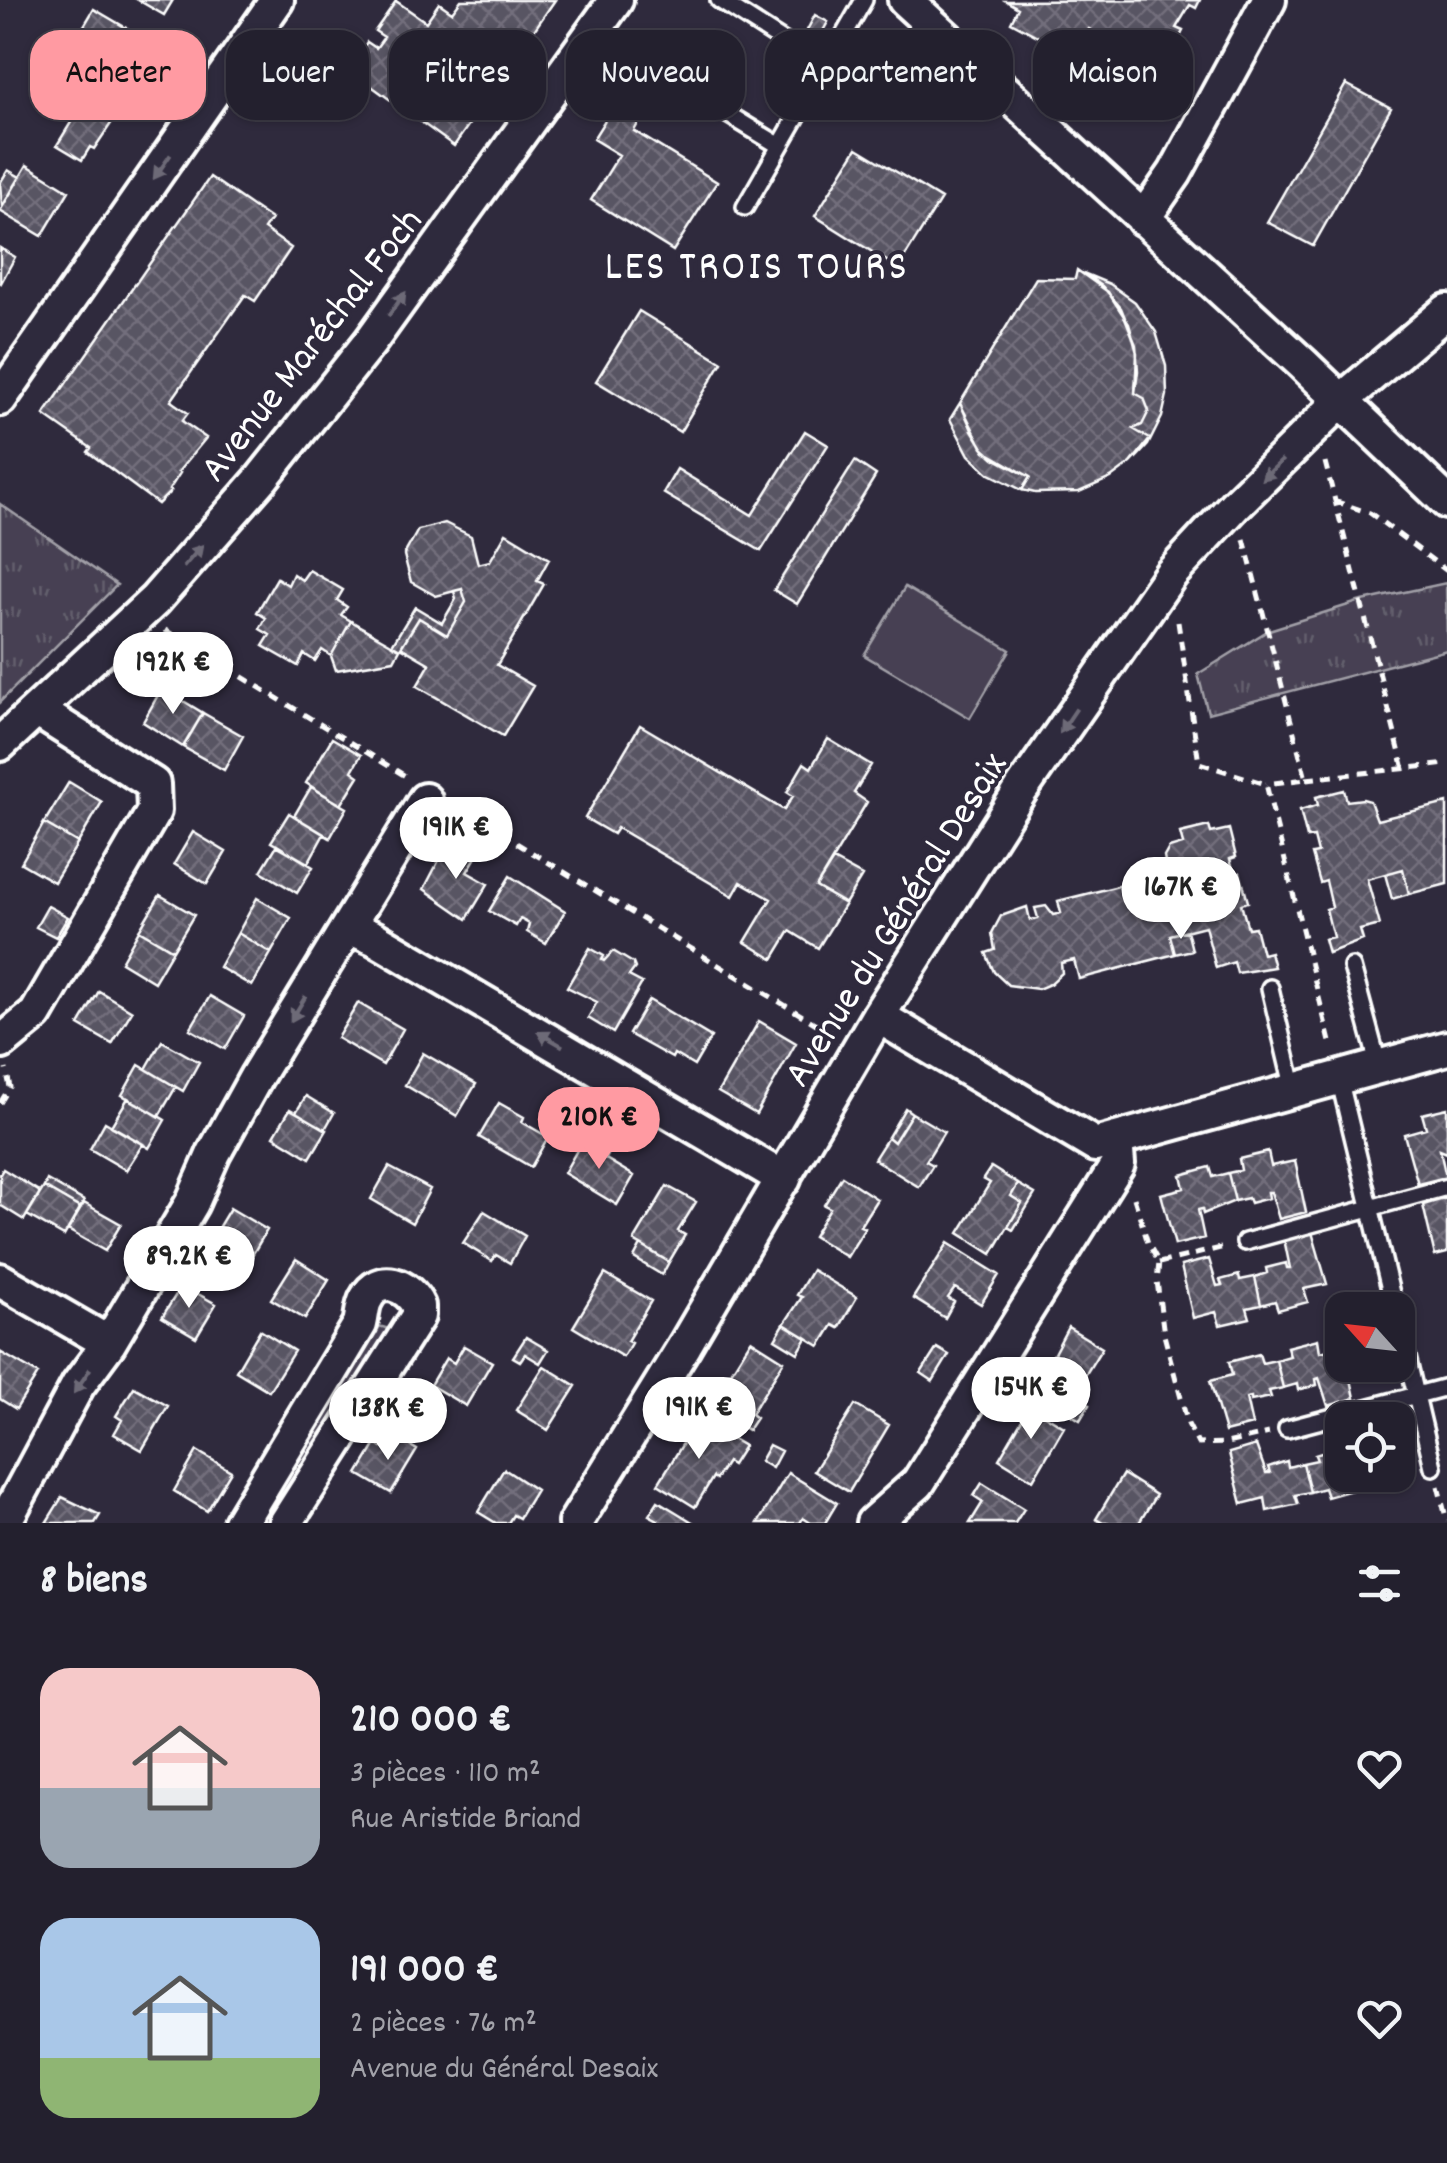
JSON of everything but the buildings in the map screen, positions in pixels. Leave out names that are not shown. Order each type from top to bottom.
[{"type":"street","points":[[0,399],[277,0]]},
{"type":"street","name":"Avenue Maréchal Foch","points":[[0,744],[155,600],[262,478],[371,341],[616,0]]},
{"type":"street","points":[[905,0],[1447,502]]},
{"type":"street","points":[[1143,219],[1175,174],[1269,0]]},
{"type":"street","name":"Avenue du Général Desaix","points":[[575,1523],[878,1016],[1021,790],[1171,574],[1235,505],[1342,402],[1447,311]]},
{"type":"street","points":[[2,1042],[36,1014],[154,811],[153,784],[38,711]]},
{"type":"street","points":[[4,1523],[78,1385],[109,1343],[192,1203],[214,1153],[256,1078],[429,794]]},
{"type":"street","points":[[349,926],[582,1057],[784,1178]]},
{"type":"street","points":[[878,1016],[1095,1145],[1117,1151],[1294,1090],[1447,1048]]},
{"type":"street","points":[[872,1523],[918,1482],[1117,1151]]},
{"type":"street","points":[[0,1280],[109,1343]]},
{"type":"street","points":[[240,1523],[360,1324],[366,1299],[375,1288],[385,1284],[406,1289],[418,1306],[418,1316],[286,1523]]},
{"type":"lane","points":[[719,0],[766,30]]},
{"type":"lane","points":[[847,30],[864,0]]},
{"type":"lane","points":[[737,120],[780,146]]},
{"type":"lane","points":[[745,207],[795,120]]},
{"type":"lane","points":[[1352,967],[1378,1066]]},
{"type":"lane","points":[[1270,988],[1294,1090]]},
{"type":"lane","points":[[1339,1078],[1391,1292]]},
{"type":"lane","points":[[1245,1242],[1447,1188]]},
{"type":"lane","points":[[1413,1382],[1433,1467]]},
{"type":"lane","points":[[1287,1429],[1447,1387]]},
{"type":"path","points":[[1310,433],[1325,460],[1404,769]]},
{"type":"path","points":[[1334,501],[1370,513],[1447,571]]},
{"type":"path","points":[[1235,505],[1306,778]]},
{"type":"path","points":[[1171,574],[1199,763],[1266,784],[1447,764]]},
{"type":"path","points":[[155,600],[166,612],[155,624],[429,794],[860,1050]]},
{"type":"path","points":[[1266,784],[1339,1078]]},
{"type":"path","points":[[1117,1151],[1148,1243],[1160,1263],[1157,1282],[1164,1335],[1188,1424],[1198,1444],[1227,1443],[1287,1429]]},
{"type":"path","points":[[1160,1263],[1245,1242]]},
{"type":"path","points":[[1433,1467],[1447,1522]]},
{"type":"green space","points":[[0,504],[117,585],[0,702]]},
{"type":"green space","points":[[1446,583],[1447,650],[1208,713],[1198,674],[1269,630],[1358,602]]},
{"type":"green space","points":[[905,587],[1010,650],[970,718],[864,655]]},
{"type":"green space","points":[[375,1325],[386,1328],[388,1337],[276,1523],[254,1523]]},
{"type":"district","name":"LES TROIS TOURS","points":[[757,263]]}]
